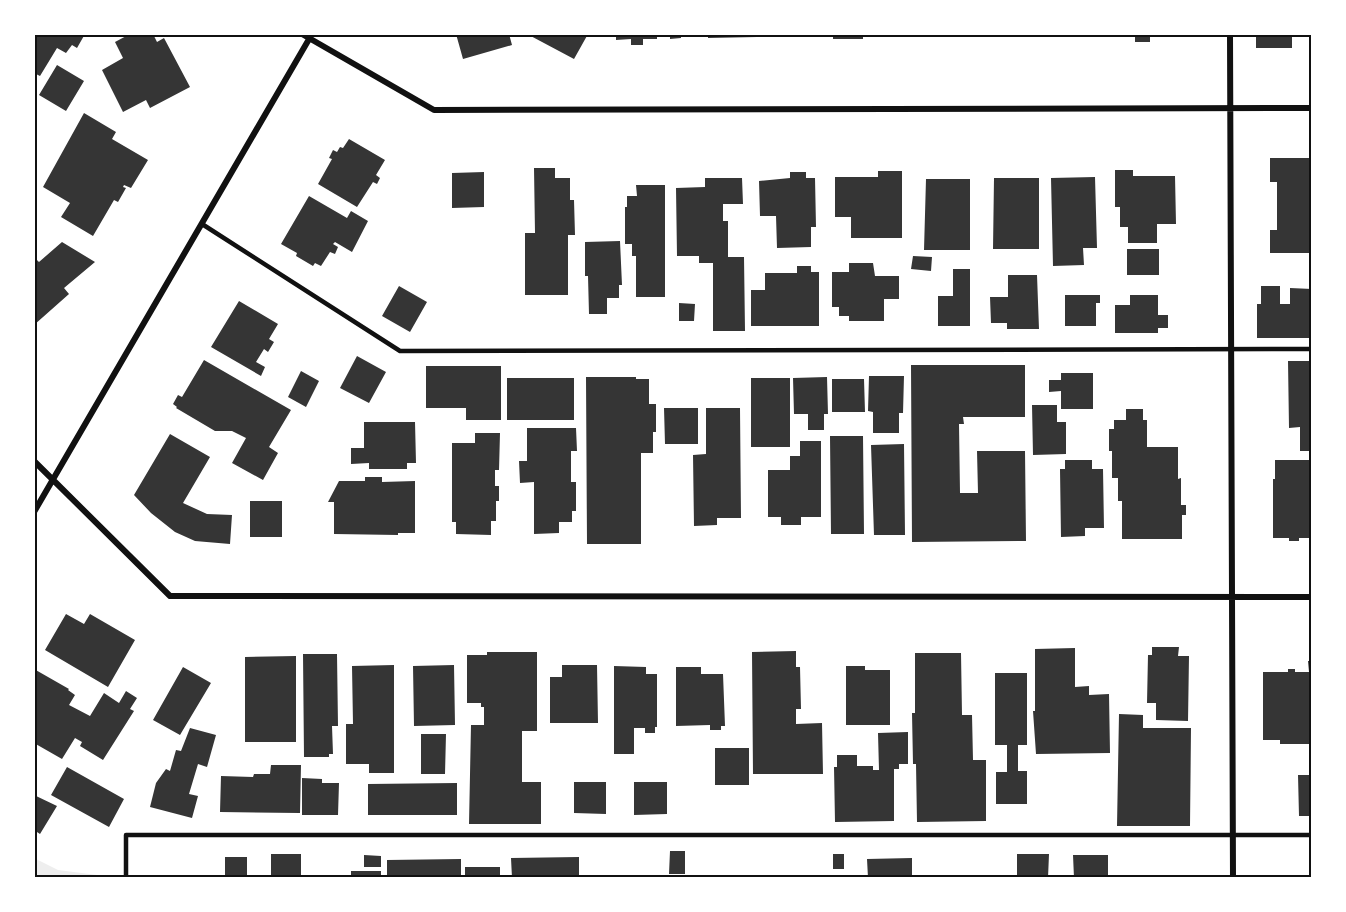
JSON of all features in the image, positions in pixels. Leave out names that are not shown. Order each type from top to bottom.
[{"type":"street","points":[[302,34],[434,110],[1311,108]]},
{"type":"street","points":[[1230,34],[1233,878]]},
{"type":"street","points":[[34,512],[310,37]]},
{"type":"street","points":[[34,461],[170,596],[1311,597]]},
{"type":"lane","points":[[202,224],[400,351],[1311,349]]},
{"type":"lane","points":[[126,878],[126,835],[1311,835]]},
{"type":"shaded area","points":[[34,858],[58,870],[113,877],[35,877]]},
{"type":"building","points":[[34,34],[85,34],[77,48],[72,45],[66,53],[57,48],[40,76],[34,73]]},
{"type":"building","points":[[130,34],[153,34],[157,42],[164,38],[190,87],[150,108],[146,100],[123,112],[102,70],[123,58],[115,42]]},
{"type":"building","points":[[456,34],[509,34],[512,45],[463,59]]},
{"type":"building","points":[[527,34],[588,34],[574,59]]},
{"type":"building","points":[[616,34],[657,34],[657,39],[643,39],[643,45],[631,45],[631,39],[616,40]]},
{"type":"building","points":[[670,34],[681,34],[681,38],[670,39]]},
{"type":"building","points":[[708,34],[757,34],[757,37],[708,38]]},
{"type":"building","points":[[833,34],[863,34],[863,39],[833,39]]},
{"type":"building","points":[[885,34],[939,34],[939,37],[885,37]]},
{"type":"building","points":[[1135,34],[1150,34],[1150,42],[1135,42]]},
{"type":"building","points":[[1256,34],[1292,34],[1292,48],[1256,48]]},
{"type":"building","points":[[57,65],[84,81],[66,111],[39,95]]},
{"type":"building","points":[[84,113],[116,132],[112,139],[148,160],[131,188],[124,185],[123,187],[126,188],[118,202],[114,200],[93,236],[61,217],[70,203],[43,187]]},
{"type":"building","points":[[349,139],[385,160],[376,175],[380,178],[377,184],[373,182],[357,207],[318,184],[332,159],[329,158],[333,150],[337,152],[340,147],[343,148]]},
{"type":"building","points":[[1270,158],[1312,158],[1312,253],[1270,253],[1270,230],[1277,230],[1277,182],[1270,182]]},
{"type":"building","points":[[534,168],[555,168],[555,178],[570,178],[570,200],[574,200],[575,235],[568,235],[568,295],[525,295],[525,233],[535,233]]},
{"type":"building","points":[[1115,170],[1133,170],[1133,176],[1175,176],[1176,224],[1157,224],[1157,243],[1128,243],[1128,227],[1120,227],[1120,207],[1115,207]]},
{"type":"building","points":[[878,171],[902,171],[902,238],[851,238],[851,217],[835,217],[835,177],[878,177]]},
{"type":"building","points":[[484,172],[484,207],[452,208],[452,173]]},
{"type":"building","points":[[790,172],[806,172],[806,178],[815,178],[816,227],[811,227],[811,247],[777,248],[776,216],[760,216],[759,181],[790,178]]},
{"type":"building","points":[[1095,177],[1097,248],[1083,248],[1084,265],[1053,266],[1051,178]]},
{"type":"building","points":[[705,178],[742,178],[743,204],[723,204],[723,221],[728,221],[728,257],[744,257],[745,331],[713,331],[713,263],[699,263],[699,256],[677,256],[676,188],[705,187]]},
{"type":"building","points":[[994,178],[1039,178],[1039,249],[993,249]]},
{"type":"building","points":[[926,179],[970,179],[970,250],[924,250]]},
{"type":"building","points":[[636,185],[665,185],[665,297],[636,297],[636,256],[632,256],[632,244],[625,244],[625,207],[627,207],[627,196],[637,196]]},
{"type":"building","points":[[309,196],[347,218],[351,211],[368,221],[352,252],[335,242],[333,244],[338,247],[335,254],[330,252],[321,266],[315,263],[313,266],[281,244]]},
{"type":"building","points":[[620,241],[622,285],[619,285],[619,298],[607,298],[607,314],[589,314],[588,276],[585,276],[585,242]]},
{"type":"building","points":[[62,242],[95,262],[64,288],[69,294],[34,325],[34,257],[39,262]]},
{"type":"building","points":[[1127,249],[1159,249],[1159,275],[1127,275]]},
{"type":"building","points":[[913,256],[932,257],[931,271],[911,269]]},
{"type":"building","points":[[849,263],[873,263],[875,276],[899,276],[899,299],[884,299],[884,321],[849,321],[849,316],[839,316],[839,307],[832,307],[832,272],[849,272]]},
{"type":"building","points":[[797,266],[811,266],[811,272],[819,272],[819,326],[751,326],[751,290],[765,290],[765,273],[797,273]]},
{"type":"building","points":[[953,269],[970,269],[970,326],[938,326],[938,296],[953,296]]},
{"type":"building","points":[[1008,275],[1037,275],[1039,329],[1007,329],[1007,323],[991,323],[990,297],[1008,297]]},
{"type":"building","points":[[399,286],[427,302],[410,332],[382,316]]},
{"type":"building","points":[[1261,286],[1280,286],[1280,304],[1290,304],[1290,288],[1312,289],[1312,338],[1257,338],[1257,304],[1261,304]]},
{"type":"building","points":[[1065,295],[1100,295],[1100,303],[1096,303],[1096,326],[1065,326]]},
{"type":"building","points":[[1130,295],[1158,295],[1158,315],[1168,315],[1168,328],[1158,328],[1158,333],[1115,333],[1115,305],[1130,305]]},
{"type":"building","points":[[239,301],[278,324],[269,339],[274,342],[268,352],[264,349],[256,362],[265,367],[261,376],[211,347]]},
{"type":"building","points":[[679,303],[695,304],[694,321],[679,321]]},
{"type":"building","points":[[357,356],[386,372],[369,403],[340,388]]},
{"type":"building","points":[[204,360],[291,410],[269,447],[278,453],[263,480],[232,463],[246,438],[232,431],[215,431],[173,404],[178,395],[182,397]]},
{"type":"building","points":[[1288,361],[1312,361],[1312,451],[1300,451],[1300,427],[1289,428]]},
{"type":"building","points":[[911,365],[1025,365],[1025,417],[963,417],[964,424],[959,424],[960,493],[978,493],[977,451],[1025,451],[1026,541],[912,542]]},
{"type":"building","points":[[426,366],[501,366],[501,420],[466,420],[466,408],[426,408]]},
{"type":"building","points":[[301,371],[319,381],[306,407],[288,397]]},
{"type":"building","points":[[1061,373],[1093,373],[1093,409],[1061,409],[1061,391],[1049,392],[1049,380],[1061,380]]},
{"type":"building","points":[[869,376],[904,376],[903,413],[899,413],[899,433],[873,433],[873,412],[868,411]]},
{"type":"building","points":[[586,377],[649,379],[649,404],[656,404],[656,432],[653,432],[653,453],[641,453],[641,544],[587,544]]},
{"type":"building","points":[[827,377],[828,414],[824,414],[824,430],[808,430],[808,414],[794,414],[793,378]]},
{"type":"building","points":[[507,378],[574,378],[574,420],[507,420]]},
{"type":"building","points":[[751,378],[790,378],[790,447],[751,447]]},
{"type":"building","points":[[832,379],[864,379],[865,412],[832,412]]},
{"type":"building","points":[[1032,405],[1057,405],[1057,422],[1066,422],[1066,454],[1033,455]]},
{"type":"building","points":[[664,408],[698,408],[698,444],[665,444]]},
{"type":"building","points":[[706,408],[740,408],[741,518],[717,518],[717,525],[694,526],[693,455],[706,454]]},
{"type":"building","points":[[1126,409],[1143,409],[1143,420],[1147,420],[1147,447],[1178,447],[1181,505],[1186,505],[1186,515],[1182,515],[1182,539],[1122,539],[1122,501],[1118,501],[1118,478],[1112,478],[1109,429],[1114,429],[1114,420],[1126,420]]},
{"type":"building","points":[[364,422],[415,422],[416,463],[407,463],[407,469],[369,469],[369,463],[351,464],[351,448],[364,448]]},
{"type":"building","points":[[527,428],[576,428],[577,451],[571,451],[571,482],[576,482],[576,511],[572,511],[572,522],[559,522],[559,533],[534,534],[534,482],[520,483],[519,461],[527,461]]},
{"type":"building","points":[[475,433],[500,433],[499,470],[495,470],[495,486],[499,486],[499,501],[496,501],[496,521],[491,521],[491,535],[456,534],[456,522],[452,522],[452,443],[475,443]]},
{"type":"building","points":[[170,434],[210,457],[183,503],[207,514],[232,515],[230,544],[195,541],[175,532],[151,513],[134,495]]},
{"type":"building","points":[[830,436],[863,436],[864,534],[831,534]]},
{"type":"building","points":[[800,441],[821,441],[821,517],[801,517],[801,525],[781,525],[781,517],[768,517],[768,470],[790,470],[790,456],[800,456]]},
{"type":"building","points":[[904,444],[905,535],[874,535],[871,445]]},
{"type":"building","points":[[1065,460],[1092,460],[1092,469],[1103,469],[1104,528],[1085,528],[1085,536],[1061,537],[1060,469],[1065,469]]},
{"type":"building","points":[[1275,460],[1312,460],[1312,538],[1289,541],[1289,538],[1273,538]]},
{"type":"building","points":[[365,477],[382,477],[382,482],[415,481],[415,533],[334,534],[334,502],[328,502],[339,481],[365,481]]},
{"type":"building","points":[[250,501],[282,501],[282,537],[250,537]]},
{"type":"building","points":[[66,614],[84,624],[90,614],[135,640],[108,687],[45,650]]},
{"type":"building","points":[[1152,647],[1179,647],[1178,656],[1189,656],[1188,721],[1156,720],[1156,703],[1147,703],[1148,655],[1152,655]]},
{"type":"building","points":[[1075,648],[1075,687],[1089,686],[1089,695],[1109,694],[1110,753],[1036,754],[1033,711],[1035,711],[1035,649]]},
{"type":"building","points":[[796,651],[796,667],[800,667],[801,709],[796,709],[796,724],[822,723],[823,774],[753,774],[752,652]]},
{"type":"building","points":[[487,652],[537,652],[537,731],[522,731],[522,782],[541,782],[541,824],[469,824],[471,725],[484,725],[484,707],[481,707],[481,703],[467,703],[467,655],[487,655]]},
{"type":"building","points":[[915,653],[961,653],[962,715],[972,715],[973,760],[986,760],[986,821],[917,822],[912,713],[915,713]]},
{"type":"building","points":[[303,654],[337,654],[338,726],[332,726],[333,754],[329,754],[329,757],[304,757]]},
{"type":"building","points":[[296,656],[296,742],[245,742],[245,657]]},
{"type":"building","points":[[1308,661],[1312,661],[1312,744],[1280,744],[1280,740],[1263,740],[1263,672],[1288,672],[1288,669],[1295,669],[1295,672],[1309,672]]},
{"type":"building","points":[[394,665],[394,773],[369,773],[369,764],[346,764],[346,724],[353,724],[352,666]]},
{"type":"building","points":[[454,665],[455,725],[414,726],[413,666]]},
{"type":"building","points":[[562,665],[597,665],[598,723],[550,723],[550,677],[562,677]]},
{"type":"building","points":[[614,666],[646,667],[646,674],[657,674],[657,727],[655,727],[655,733],[645,733],[645,728],[634,728],[634,754],[614,754]]},
{"type":"building","points":[[846,666],[865,666],[865,670],[890,670],[890,725],[846,725]]},
{"type":"building","points":[[183,667],[211,683],[180,735],[153,720]]},
{"type":"building","points":[[676,667],[701,667],[701,674],[723,674],[725,726],[721,726],[721,730],[710,730],[710,725],[676,726]]},
{"type":"building","points":[[34,669],[69,689],[75,695],[69,705],[90,716],[104,693],[119,703],[126,691],[137,698],[130,709],[134,711],[103,760],[80,746],[82,742],[75,738],[62,759],[34,743]]},
{"type":"building","points":[[995,673],[1027,673],[1027,745],[1018,745],[1018,771],[1027,771],[1027,804],[996,804],[996,772],[1007,772],[1007,745],[995,745]]},
{"type":"building","points":[[1119,714],[1143,715],[1143,728],[1191,728],[1190,826],[1117,826]]},
{"type":"building","points":[[190,728],[216,735],[207,767],[198,764],[189,794],[198,796],[192,818],[150,807],[156,783],[166,769],[170,771],[176,750],[181,751]]},
{"type":"building","points":[[908,732],[908,764],[899,764],[899,769],[894,769],[894,821],[835,822],[834,767],[837,767],[837,755],[857,755],[857,766],[873,766],[873,770],[879,770],[878,733]]},
{"type":"building","points":[[421,734],[446,734],[445,774],[421,774]]},
{"type":"building","points":[[715,748],[749,748],[749,785],[715,785]]},
{"type":"building","points":[[271,765],[301,765],[300,813],[220,812],[221,776],[253,777],[254,774],[270,774]]},
{"type":"building","points":[[67,767],[124,799],[109,827],[51,795]]},
{"type":"building","points":[[1298,775],[1312,775],[1312,816],[1299,816]]},
{"type":"building","points":[[302,778],[322,779],[322,783],[339,783],[338,815],[302,815]]},
{"type":"building","points":[[574,782],[606,782],[606,814],[574,813]]},
{"type":"building","points":[[634,782],[667,782],[667,814],[634,815]]},
{"type":"building","points":[[457,783],[457,815],[368,815],[368,784]]},
{"type":"building","points":[[34,795],[57,806],[40,834],[34,830]]},
{"type":"building","points":[[670,851],[685,851],[685,874],[669,874]]},
{"type":"building","points":[[271,854],[301,854],[301,878],[271,878]]},
{"type":"building","points":[[833,854],[844,854],[844,869],[833,869]]},
{"type":"building","points":[[1017,854],[1049,854],[1048,878],[1017,878]]},
{"type":"building","points":[[364,855],[381,856],[381,867],[364,867]]},
{"type":"building","points":[[1073,855],[1108,855],[1108,878],[1074,878]]},
{"type":"building","points":[[225,857],[247,857],[247,878],[225,878]]},
{"type":"building","points":[[579,857],[579,878],[512,878],[511,858]]},
{"type":"building","points":[[912,858],[912,878],[868,878],[867,859]]},
{"type":"building","points":[[461,859],[461,878],[387,878],[387,860]]},
{"type":"building","points":[[465,867],[500,867],[500,878],[465,878]]},
{"type":"building","points":[[351,871],[381,871],[381,878],[351,878]]},
{"type":"building","points":[[643,875],[664,875],[664,878],[643,878]]}]
